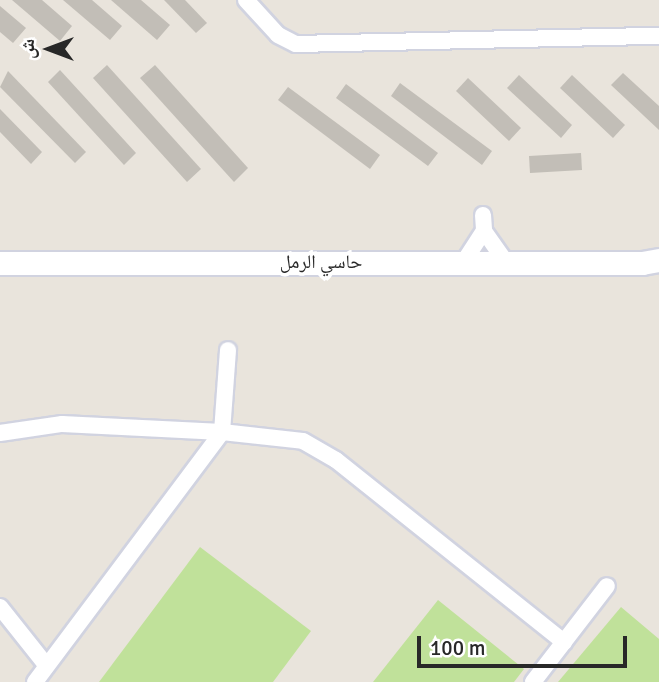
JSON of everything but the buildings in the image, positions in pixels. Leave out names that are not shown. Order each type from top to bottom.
[{"type":"main road","name":"حاسي الرمل","points":[[0,263],[654,263]]},
{"type":"street","points":[[246,0],[278,35],[296,44],[659,36]]},
{"type":"street","points":[[463,263],[483,223],[506,263]]},
{"type":"street","points":[[35,682],[222,432],[228,350]]},
{"type":"street","points":[[0,433],[62,424],[284,436],[320,449],[564,642]]},
{"type":"street","points":[[533,682],[607,586]]},
{"type":"street","points":[[0,607],[47,666]]},
{"type":"green space","points":[[200,547],[311,631],[273,682],[99,682]]},
{"type":"green space","points":[[438,600],[524,669],[514,682],[373,682]]},
{"type":"green space","points":[[621,607],[659,639],[659,682],[558,682]]}]
